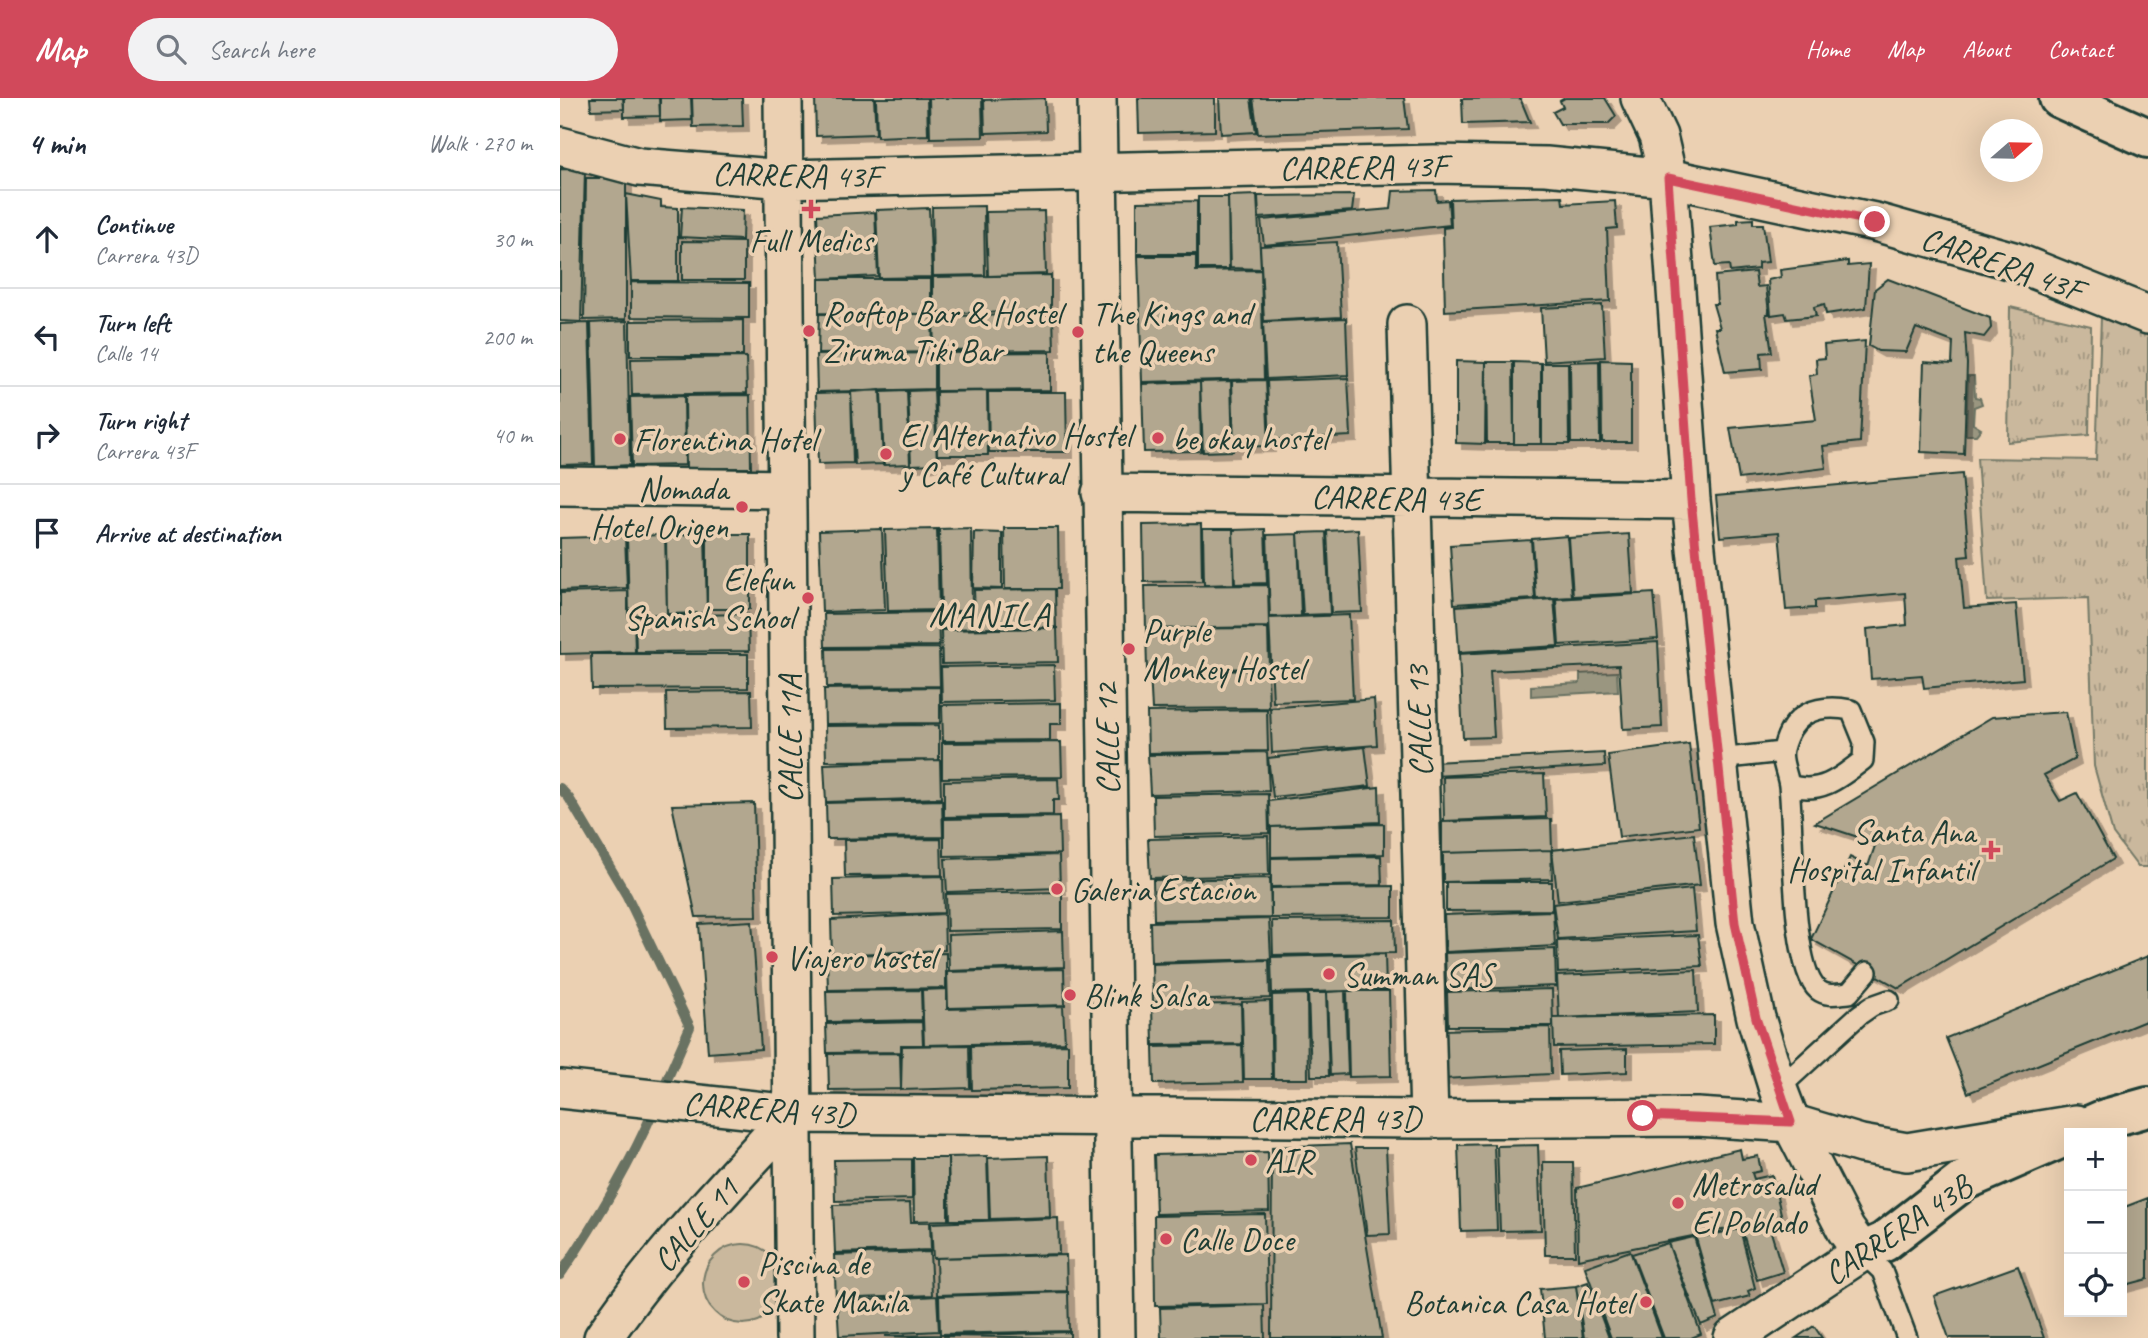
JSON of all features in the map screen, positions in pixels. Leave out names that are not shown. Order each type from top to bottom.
[{"type":"street","name":"CALLE 11A","points":[[783,98],[795,1338]]},
{"type":"street","name":"CALLE 12","points":[[1097,98],[1096,170],[1116,1338]]},
{"type":"street","points":[[1640,98],[1658,136],[1668,178],[1691,500],[1735,923],[1756,1018],[1778,1089],[1791,1122],[1846,1230],[1862,1252]]},
{"type":"street","points":[[2059,98],[2148,138]]},
{"type":"street","name":"CARRERA 43F","points":[[560,146],[639,167],[785,179],[1434,164],[1546,166],[1668,178],[1888,225],[2013,261],[2148,315]]},
{"type":"street","name":"CALLE 13","points":[[1407,324],[1429,1119]]},
{"type":"street","points":[[560,486],[787,489]]},
{"type":"street","name":"CARRERA 43E","points":[[1101,493],[1691,500]]},
{"type":"street","name":"CARRERA 43D","points":[[560,1089],[792,1114],[1429,1119],[1697,1116],[1791,1122],[1861,1144],[1907,1152],[2064,1131]]},
{"type":"street","name":"CARRERA 43B","points":[[2085,1128],[2148,1107]]},
{"type":"street","name":"CALLE 11","points":[[603,1338],[623,1308],[691,1227],[792,1114]]},
{"type":"street","name":"CARRERA 43B","points":[[1733,1338],[1862,1252],[1884,1242],[1963,1181],[2064,1137]]},
{"type":"lane","points":[[1789,785],[1805,790],[1829,785],[1863,760],[1864,742],[1851,710],[1831,705],[1810,711],[1795,723],[1782,752],[1789,785],[1796,911],[1810,978],[1817,989],[1830,995],[1849,993],[1867,972]]},
{"type":"lane","points":[[1719,759],[1782,752]]},
{"type":"lane","points":[[1778,1089],[1860,1015],[1872,1006],[1889,1000]]},
{"type":"lane","points":[[1862,1252],[1882,1271],[1907,1338]]},
{"type":"green space","points":[[2010,307],[2091,326],[2089,435],[2008,442]]},
{"type":"green space","points":[[2101,317],[2148,332],[2148,867],[2138,867],[2113,834],[2094,766],[2088,598],[1987,601],[1977,458],[2096,460]]},
{"type":"green space","name":"Piscina de Skate Manila","points":[[743,1244],[758,1247],[771,1256],[780,1269],[783,1284],[780,1299],[771,1312],[758,1321],[743,1324],[728,1321],[715,1312],[706,1299],[703,1284],[706,1269],[715,1256],[728,1247]]},
{"type":"shaded area","points":[[1968,376],[1974,376],[1975,397],[1980,398],[1982,404],[1974,407],[1973,424],[1981,429],[1976,435],[1966,435]]},
{"type":"shaded area","points":[[1617,672],[1618,691],[1531,696],[1531,686],[1580,683],[1580,674]]},
{"type":"building","points":[[590,98],[623,98],[624,109],[591,110]]},
{"type":"building","points":[[624,98],[659,98],[660,116],[624,117]]},
{"type":"building","points":[[660,98],[691,98],[692,120],[660,121]]},
{"type":"building","points":[[692,98],[742,98],[743,126],[693,127]]},
{"type":"building","points":[[815,98],[874,98],[876,134],[816,136]]},
{"type":"building","points":[[876,98],[927,98],[928,135],[877,137]]},
{"type":"building","points":[[929,98],[982,98],[983,137],[930,138]]},
{"type":"building","points":[[1045,98],[1046,131],[985,133],[984,100]]},
{"type":"building","points":[[1138,98],[1215,98],[1215,131],[1139,133]]},
{"type":"building","points":[[1219,98],[1251,98],[1256,132],[1221,134]]},
{"type":"building","points":[[1253,98],[1404,98],[1408,129],[1258,134]]},
{"type":"building","points":[[1520,98],[1530,122],[1463,124],[1462,99]]},
{"type":"building","points":[[1565,98],[1605,98],[1616,116],[1608,124],[1560,124],[1553,112],[1563,107],[1560,101]]},
{"type":"building","points":[[560,169],[585,170],[581,322],[560,321]]},
{"type":"building","points":[[586,178],[626,178],[626,319],[584,320]]},
{"type":"building","points":[[1436,190],[1437,201],[1448,200],[1450,225],[1264,245],[1261,220],[1391,209],[1393,191]]},
{"type":"building","points":[[626,194],[661,201],[661,207],[678,208],[678,281],[631,281]]},
{"type":"building","points":[[1257,195],[1261,269],[1230,268],[1228,196]]},
{"type":"building","points":[[1354,195],[1352,211],[1259,218],[1258,196]]},
{"type":"building","points":[[1562,196],[1563,204],[1615,201],[1617,228],[1607,229],[1610,301],[1445,311],[1443,228],[1451,227],[1450,199]]},
{"type":"building","points":[[1198,197],[1228,197],[1229,269],[1198,269]]},
{"type":"building","points":[[1197,201],[1197,254],[1137,254],[1137,202]]},
{"type":"building","points":[[984,206],[985,275],[933,276],[932,207]]},
{"type":"building","points":[[682,207],[743,210],[742,240],[680,237]]},
{"type":"building","points":[[929,208],[932,277],[879,278],[876,210]]},
{"type":"building","points":[[1044,211],[1046,274],[988,276],[986,212]]},
{"type":"building","points":[[875,212],[878,276],[820,279],[817,215]]},
{"type":"building","points":[[1753,219],[1753,224],[1763,224],[1768,262],[1758,263],[1758,269],[1730,272],[1729,265],[1715,266],[1710,227],[1738,224],[1738,220]]},
{"type":"building","points":[[682,241],[744,242],[744,280],[682,280]]},
{"type":"building","points":[[1337,242],[1341,317],[1264,321],[1260,246]]},
{"type":"building","points":[[1138,256],[1196,256],[1196,271],[1261,270],[1264,379],[1142,382]]},
{"type":"building","points":[[1848,261],[1848,266],[1869,264],[1866,308],[1826,314],[1824,304],[1814,307],[1816,316],[1787,319],[1785,313],[1771,315],[1768,280],[1781,277],[1780,270]]},
{"type":"building","points":[[1755,272],[1757,287],[1766,286],[1769,314],[1766,314],[1772,352],[1761,353],[1762,369],[1725,372],[1715,328],[1720,328],[1713,304],[1717,304],[1715,276]]},
{"type":"building","points":[[1051,275],[1051,312],[933,313],[933,277]]},
{"type":"building","points":[[819,279],[931,279],[931,314],[819,313]]},
{"type":"building","points":[[1888,279],[1990,318],[1991,328],[1984,337],[1965,333],[1967,364],[1964,454],[1921,452],[1924,362],[1952,364],[1953,342],[1916,328],[1906,352],[1878,351],[1869,346],[1875,289]]},
{"type":"building","points":[[631,282],[749,283],[749,318],[631,317]]},
{"type":"building","points":[[1602,305],[1605,357],[1544,361],[1541,308]]},
{"type":"building","points":[[819,314],[932,314],[933,352],[818,354]]},
{"type":"building","points":[[1053,315],[1054,350],[934,351],[933,316]]},
{"type":"building","points":[[1346,318],[1348,375],[1266,379],[1263,322]]},
{"type":"building","points":[[743,320],[743,356],[630,356],[630,321]]},
{"type":"building","points":[[627,321],[630,465],[595,467],[591,323]]},
{"type":"building","points":[[589,323],[593,464],[560,465],[560,324]]},
{"type":"building","points":[[1865,341],[1860,442],[1823,446],[1826,468],[1739,479],[1730,428],[1816,420],[1809,376],[1817,374],[1816,359],[1825,358],[1824,345]]},
{"type":"building","points":[[1050,352],[1050,390],[936,391],[936,353]]},
{"type":"building","points":[[934,353],[934,389],[817,392],[816,355]]},
{"type":"building","points":[[746,357],[747,393],[632,395],[631,359]]},
{"type":"building","points":[[1601,360],[1631,361],[1631,442],[1602,442]]},
{"type":"building","points":[[1456,361],[1486,362],[1485,444],[1456,443]]},
{"type":"building","points":[[1599,361],[1600,443],[1571,443],[1570,362]]},
{"type":"building","points":[[1486,362],[1513,362],[1514,443],[1487,443]]},
{"type":"building","points":[[1514,362],[1541,363],[1541,444],[1514,444]]},
{"type":"building","points":[[1542,363],[1568,363],[1569,444],[1542,444]]},
{"type":"building","points":[[1348,378],[1351,436],[1270,440],[1267,381]]},
{"type":"building","points":[[1266,380],[1269,446],[1234,447],[1232,381]]},
{"type":"building","points":[[1231,381],[1233,451],[1203,452],[1200,382]]},
{"type":"building","points":[[1200,382],[1201,451],[1144,452],[1142,384]]},
{"type":"building","points":[[880,390],[883,464],[855,465],[851,392]]},
{"type":"building","points":[[934,390],[937,464],[911,465],[908,391]]},
{"type":"building","points":[[907,391],[910,464],[884,465],[881,392]]},
{"type":"building","points":[[987,391],[988,455],[937,455],[936,392]]},
{"type":"building","points":[[851,392],[853,463],[818,464],[816,393]]},
{"type":"building","points":[[988,392],[1066,392],[1067,452],[989,452]]},
{"type":"building","points":[[750,395],[751,468],[686,468],[685,396]]},
{"type":"building","points":[[684,396],[685,465],[632,466],[630,397]]},
{"type":"building","points":[[1962,474],[1969,556],[1959,557],[1964,608],[2016,604],[2023,679],[1924,688],[1922,675],[1871,679],[1867,629],[1907,625],[1905,593],[1815,601],[1815,608],[1786,610],[1779,532],[1720,537],[1716,496]]},
{"type":"building","points":[[1201,524],[1202,581],[1144,582],[1143,525]]},
{"type":"building","points":[[971,528],[972,611],[941,611],[939,529]]},
{"type":"building","points":[[1004,528],[1058,528],[1059,589],[1005,589]]},
{"type":"building","points":[[882,529],[885,610],[822,612],[819,531]]},
{"type":"building","points":[[937,529],[939,610],[888,611],[885,530]]},
{"type":"building","points":[[1203,529],[1233,529],[1234,584],[1204,585]]},
{"type":"building","points":[[1265,529],[1267,583],[1235,584],[1233,530]]},
{"type":"building","points":[[1358,529],[1362,612],[1331,613],[1327,531]]},
{"type":"building","points":[[974,532],[1002,533],[1002,589],[973,588]]},
{"type":"building","points":[[1326,532],[1330,614],[1303,615],[1298,533]]},
{"type":"building","points":[[705,534],[707,613],[667,614],[666,535]]},
{"type":"building","points":[[707,534],[750,534],[750,609],[707,609]]},
{"type":"building","points":[[1298,534],[1301,616],[1270,617],[1267,535]]},
{"type":"building","points":[[1629,534],[1633,593],[1573,596],[1569,538]]},
{"type":"building","points":[[665,535],[667,614],[629,615],[627,536]]},
{"type":"building","points":[[625,536],[627,588],[560,591],[560,538]]},
{"type":"building","points":[[1567,536],[1572,597],[1536,599],[1532,539]]},
{"type":"building","points":[[1531,540],[1535,599],[1454,604],[1450,545]]},
{"type":"building","points":[[1268,585],[1269,627],[1146,629],[1145,586]]},
{"type":"building","points":[[1055,589],[1056,627],[940,629],[940,613],[975,613],[974,590]]},
{"type":"building","points":[[628,591],[628,616],[634,616],[635,652],[560,654],[560,593]]},
{"type":"building","points":[[1654,593],[1658,639],[1559,645],[1556,599]]},
{"type":"building","points":[[1554,599],[1558,646],[1459,652],[1456,606]]},
{"type":"building","points":[[938,612],[939,646],[825,647],[824,614]]},
{"type":"building","points":[[748,614],[749,651],[636,652],[635,616]]},
{"type":"building","points":[[1349,615],[1353,699],[1273,702],[1269,618]]},
{"type":"building","points":[[1057,628],[1058,662],[942,664],[941,630]]},
{"type":"building","points":[[1268,628],[1269,668],[1147,670],[1146,629]]},
{"type":"building","points":[[1658,642],[1662,727],[1623,729],[1619,665],[1490,671],[1494,737],[1463,738],[1459,654]]},
{"type":"building","points":[[939,648],[940,686],[827,687],[826,649]]},
{"type":"building","points":[[591,654],[748,654],[748,688],[592,689]]},
{"type":"building","points":[[1054,665],[1055,700],[942,702],[941,667]]},
{"type":"building","points":[[1268,670],[1269,708],[1152,709],[1150,672]]},
{"type":"building","points":[[940,687],[940,723],[825,724],[824,689]]},
{"type":"building","points":[[751,691],[752,727],[667,728],[666,692]]},
{"type":"building","points":[[1374,699],[1377,745],[1272,753],[1270,708]]},
{"type":"building","points":[[1061,703],[1061,724],[1050,724],[1050,740],[943,741],[942,705]]},
{"type":"building","points":[[1267,710],[1268,751],[1148,753],[1147,712]]},
{"type":"building","name":"Santa Ana Hospital Infantil","points":[[2066,712],[2075,759],[2044,775],[2060,801],[2077,793],[2113,859],[1899,988],[1811,939],[1850,857],[1868,866],[1876,843],[1815,823],[1992,717]]},
{"type":"building","points":[[939,725],[939,760],[826,761],[825,726]]},
{"type":"building","points":[[1061,742],[1062,777],[942,778],[942,743]]},
{"type":"building","points":[[1689,744],[1699,827],[1619,837],[1608,755]]},
{"type":"building","points":[[1365,747],[1370,786],[1273,797],[1268,758]]},
{"type":"building","points":[[1267,752],[1269,791],[1150,794],[1148,755]]},
{"type":"building","points":[[1604,753],[1605,766],[1434,776],[1433,762]]},
{"type":"building","points":[[940,760],[941,798],[826,802],[824,764]]},
{"type":"building","points":[[1544,774],[1546,817],[1444,821],[1443,777]]},
{"type":"building","points":[[1058,779],[1059,800],[1053,800],[1053,815],[944,817],[944,781]]},
{"type":"building","points":[[1379,787],[1380,822],[1270,827],[1269,801]]},
{"type":"building","points":[[1268,794],[1269,833],[1154,836],[1153,796]]},
{"type":"building","points":[[942,800],[943,837],[827,839],[826,803]]},
{"type":"building","points":[[754,803],[757,916],[696,917],[672,805]]},
{"type":"building","points":[[1059,817],[1060,854],[944,856],[944,819]]},
{"type":"building","points":[[1551,819],[1552,850],[1442,853],[1442,822]]},
{"type":"building","points":[[1384,824],[1384,854],[1271,857],[1271,827]]},
{"type":"building","points":[[1694,834],[1700,885],[1558,901],[1552,850]]},
{"type":"building","points":[[1268,836],[1269,875],[1150,878],[1148,839]]},
{"type":"building","points":[[941,839],[942,875],[845,876],[844,840]]},
{"type":"building","points":[[1551,850],[1552,879],[1443,882],[1443,853]]},
{"type":"building","points":[[1059,855],[1060,888],[947,892],[945,859]]},
{"type":"building","points":[[1381,856],[1382,885],[1271,887],[1271,858]]},
{"type":"building","points":[[943,876],[944,913],[834,916],[833,879]]},
{"type":"building","points":[[1270,878],[1271,918],[1154,920],[1153,880]]},
{"type":"building","points":[[1446,882],[1552,882],[1552,910],[1446,911]]},
{"type":"building","points":[[1393,886],[1393,917],[1271,918],[1271,888]]},
{"type":"building","points":[[1692,889],[1696,931],[1558,939],[1553,904]]},
{"type":"building","points":[[1062,892],[1062,929],[947,931],[946,894]]},
{"type":"building","points":[[1553,911],[1555,946],[1446,952],[1444,915]]},
{"type":"building","points":[[944,914],[945,950],[832,955],[831,920]]},
{"type":"building","points":[[1269,919],[1271,959],[1151,962],[1150,922]]},
{"type":"building","points":[[1394,920],[1395,953],[1273,955],[1272,921]]},
{"type":"building","points":[[752,921],[761,1049],[708,1053],[699,924]]},
{"type":"building","points":[[1063,931],[1064,967],[949,971],[948,935]]},
{"type":"building","points":[[1698,935],[1702,966],[1558,973],[1557,941]]},
{"type":"building","points":[[1555,949],[1556,986],[1446,990],[1445,953]]},
{"type":"building","points":[[946,953],[946,988],[828,990],[827,955]]},
{"type":"building","name":"Summan SAS","points":[[1385,954],[1386,990],[1272,993],[1271,957]]},
{"type":"building","points":[[2148,956],[2148,1020],[1968,1093],[1946,1038]]},
{"type":"building","points":[[1269,960],[1270,998],[1153,1002],[1152,964]]},
{"type":"building","points":[[1064,969],[1065,1005],[948,1008],[947,972]]},
{"type":"building","points":[[1696,970],[1698,1012],[1559,1018],[1557,976]]},
{"type":"building","points":[[947,989],[947,1009],[1063,1006],[1065,1042],[924,1045],[922,990]]},
{"type":"building","points":[[1552,989],[1553,1026],[1448,1026],[1447,992]]},
{"type":"building","points":[[921,990],[922,1020],[827,1022],[826,991]]},
{"type":"building","points":[[1345,991],[1348,1074],[1330,1075],[1327,992]]},
{"type":"building","points":[[1347,991],[1389,991],[1391,1076],[1349,1077]]},
{"type":"building","points":[[1308,993],[1326,993],[1329,1076],[1311,1076]]},
{"type":"building","points":[[1307,994],[1308,1079],[1273,1079],[1272,995]]},
{"type":"building","points":[[1270,1001],[1272,1079],[1244,1079],[1242,1002]]},
{"type":"building","points":[[1241,1004],[1242,1044],[1153,1045],[1152,1005]]},
{"type":"building","points":[[1714,1015],[1714,1044],[1554,1047],[1553,1018]]},
{"type":"building","points":[[922,1022],[923,1045],[901,1045],[901,1052],[827,1053],[826,1024]]},
{"type":"building","points":[[1550,1027],[1551,1074],[1442,1079],[1441,1030]]},
{"type":"building","points":[[1068,1044],[1068,1088],[972,1090],[971,1046]]},
{"type":"building","points":[[969,1045],[970,1088],[901,1090],[902,1046]]},
{"type":"building","points":[[1242,1045],[1243,1082],[1154,1084],[1153,1047]]},
{"type":"building","points":[[1627,1049],[1627,1072],[1560,1075],[1559,1051]]},
{"type":"building","points":[[900,1053],[901,1089],[829,1090],[828,1054]]},
{"type":"building","points":[[1350,1144],[1382,1338],[1271,1338],[1272,1147]]},
{"type":"building","points":[[1494,1144],[1497,1230],[1461,1231],[1458,1145]]},
{"type":"building","points":[[1538,1145],[1541,1230],[1500,1231],[1497,1146]]},
{"type":"building","points":[[1355,1148],[1386,1148],[1390,1234],[1367,1235]]},
{"type":"building","name":"Metrosalud El Poblado","points":[[1740,1149],[1742,1159],[1758,1156],[1761,1171],[1752,1173],[1754,1179],[1772,1175],[1782,1218],[1578,1259],[1577,1188]]},
{"type":"building","points":[[1268,1152],[1269,1211],[1156,1214],[1154,1155]]},
{"type":"building","points":[[987,1156],[989,1220],[950,1220],[948,1157]]},
{"type":"building","points":[[1048,1156],[1050,1217],[990,1219],[988,1158]]},
{"type":"building","points":[[913,1158],[948,1158],[948,1220],[914,1221]]},
{"type":"building","points":[[912,1159],[912,1199],[835,1201],[834,1160]]},
{"type":"building","points":[[1543,1162],[1573,1162],[1575,1255],[1545,1255]]},
{"type":"building","points":[[2148,1198],[2148,1279],[2127,1285],[2127,1254],[2127,1206]]},
{"type":"building","points":[[910,1203],[911,1222],[930,1222],[931,1250],[835,1253],[833,1205]]},
{"type":"building","points":[[1265,1214],[1267,1304],[1155,1306],[1154,1216]]},
{"type":"building","points":[[1058,1218],[1059,1254],[933,1258],[931,1223]]},
{"type":"building","points":[[1768,1222],[1783,1272],[1757,1280],[1742,1230]]},
{"type":"building","points":[[1740,1229],[1755,1288],[1748,1291],[1750,1296],[1715,1305],[1696,1238]]},
{"type":"building","points":[[1694,1237],[1718,1318],[1701,1325],[1668,1243]]},
{"type":"building","points":[[1668,1243],[1701,1334],[1691,1338],[1664,1338],[1632,1254]]},
{"type":"building","points":[[1630,1251],[1662,1338],[1611,1338],[1585,1267]]},
{"type":"building","points":[[930,1252],[932,1295],[836,1299],[834,1255]]},
{"type":"building","points":[[1066,1255],[1067,1291],[937,1295],[936,1258]]},
{"type":"building","points":[[2018,1266],[2044,1338],[1949,1338],[1934,1296]]},
{"type":"building","points":[[1588,1282],[1609,1338],[1584,1338],[1576,1286]]},
{"type":"building","points":[[1576,1286],[1583,1338],[1545,1338],[1540,1289]]},
{"type":"building","points":[[1068,1292],[1069,1331],[940,1334],[939,1296]]},
{"type":"building","points":[[937,1296],[939,1331],[839,1336],[837,1302]]},
{"type":"building","points":[[1264,1305],[1265,1338],[1161,1338],[1160,1308]]},
{"type":"building","points":[[1814,1326],[1822,1338],[1796,1338]]},
{"type":"building","points":[[1070,1332],[1070,1338],[943,1336]]},
{"type":"building","points":[[940,1335],[940,1338],[885,1336]]},
{"type":"waterway","points":[[560,788],[569,798],[627,896],[690,1027],[662,1091]]},
{"type":"waterway","points":[[560,1275],[612,1192],[656,1105]]},
{"type":"place","name":"Full Medics","points":[[811,209]]},
{"type":"place","name":"Rooftop Bar & Hostel Ziruma Tiki Bar","points":[[809,331]]},
{"type":"place","name":"The Kings and the Queens","points":[[1078,332]]},
{"type":"place","name":"be okay hostel","points":[[1158,438]]},
{"type":"place","name":"Florentina Hotel","points":[[620,439]]},
{"type":"place","name":"El Alternativo Hostel y Café Cultural","points":[[886,454]]},
{"type":"place","name":"Nomada Hotel Origen","points":[[742,507]]},
{"type":"place","name":"Elefun Spanish School","points":[[808,598]]},
{"type":"place","name":"Purple Monkey Hostel","points":[[1129,649]]},
{"type":"place","name":"Santa Ana Hospital Infantil","points":[[1991,850]]},
{"type":"place","name":"Galeria Estacion","points":[[1057,889]]},
{"type":"place","name":"Viajero hostel","points":[[772,957]]},
{"type":"place","name":"Summan SAS","points":[[1329,974]]},
{"type":"place","name":"Blink Salsa","points":[[1070,995]]},
{"type":"place","name":"AIR","points":[[1251,1160]]},
{"type":"place","name":"Metrosalud El Poblado","points":[[1678,1203]]},
{"type":"place","name":"Calle Doce","points":[[1166,1239]]},
{"type":"place","name":"Piscina de Skate Manila","points":[[744,1282]]},
{"type":"place","name":"Botanica Casa Hotel","points":[[1646,1302]]},
{"type":"district","name":"MANILA","points":[[990,614]]},
{"type":"route","points":[[1643,1116],[1697,1116],[1791,1122],[1756,1018],[1735,923],[1691,500],[1668,178],[1875,222]]}]
